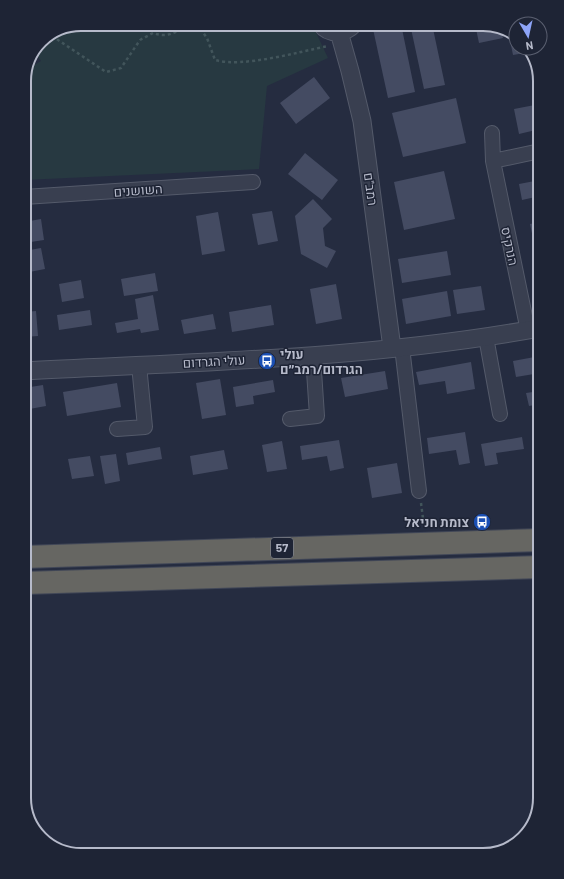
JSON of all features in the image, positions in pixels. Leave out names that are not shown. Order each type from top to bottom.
[{"type":"highway","name":"57","points":[[31,557],[533,540]]},
{"type":"highway","name":"57","points":[[31,583],[533,567]]},
{"type":"street","points":[[329,31],[341,38],[345,31]]},
{"type":"street","name":"רמב\"ם","points":[[341,38],[362,121],[397,347]]},
{"type":"street","name":"הנרקיס","points":[[492,133],[493,161],[533,326]]},
{"type":"street","points":[[493,161],[533,152]]},
{"type":"street","name":"השושנים","points":[[31,197],[253,182]]},
{"type":"street","name":"עולי הגרדום","points":[[31,371],[313,356],[486,337],[533,330]]},
{"type":"street","points":[[486,337],[500,414]]},
{"type":"street","points":[[397,347],[419,491]]},
{"type":"street","points":[[290,419],[317,416],[313,356]]},
{"type":"street","points":[[117,429],[145,427],[139,365]]},
{"type":"path","points":[[55,38],[106,72],[121,68],[140,40],[153,33],[161,36],[178,31]]},
{"type":"path","points":[[202,31],[207,38],[215,60],[226,64],[259,60],[341,38]]},
{"type":"path","points":[[419,491],[424,528]]},
{"type":"shaded area","points":[[75,31],[315,31],[328,58],[267,86],[259,169],[31,180],[31,78],[34,65],[41,61],[38,56],[48,43],[65,34]]},
{"type":"building","points":[[373,31],[402,31],[415,92],[388,98]]},
{"type":"building","points":[[412,31],[433,31],[445,85],[424,89]]},
{"type":"building","points":[[476,31],[493,32],[502,35],[503,38],[479,43]]},
{"type":"building","points":[[314,77],[330,98],[296,124],[280,103]]},
{"type":"building","points":[[456,98],[466,143],[403,157],[392,113]]},
{"type":"building","points":[[533,105],[533,131],[519,134],[514,109]]},
{"type":"building","points":[[305,153],[338,180],[322,200],[288,174]]},
{"type":"building","points":[[444,171],[455,219],[404,230],[394,182]]},
{"type":"building","points":[[533,181],[533,198],[522,200],[519,184]]},
{"type":"building","points":[[313,199],[332,219],[323,228],[325,246],[336,251],[327,268],[301,254],[295,216]]},
{"type":"building","points":[[272,211],[278,241],[258,245],[252,214]]},
{"type":"building","points":[[218,212],[225,251],[202,255],[196,216]]},
{"type":"building","points":[[41,219],[44,240],[31,242],[31,221]]},
{"type":"building","points":[[533,223],[533,238],[530,224]]},
{"type":"building","points":[[41,248],[45,269],[31,272],[31,250]]},
{"type":"building","points":[[447,251],[451,275],[402,283],[398,259]]},
{"type":"building","points":[[155,273],[158,291],[124,296],[121,279]]},
{"type":"building","points":[[81,280],[84,298],[62,302],[59,284]]},
{"type":"building","points":[[336,284],[342,319],[316,324],[310,289]]},
{"type":"building","points":[[481,286],[485,310],[457,314],[453,290]]},
{"type":"building","points":[[447,291],[451,316],[406,324],[402,299]]},
{"type":"building","points":[[153,295],[159,330],[141,333],[140,329],[117,333],[115,323],[138,319],[135,299]]},
{"type":"building","points":[[271,305],[274,325],[232,332],[229,312]]},
{"type":"building","points":[[90,310],[92,325],[59,330],[57,315]]},
{"type":"building","points":[[31,311],[36,311],[38,336],[31,336]]},
{"type":"building","points":[[213,314],[216,329],[184,334],[181,320]]},
{"type":"building","points":[[533,357],[533,374],[516,377],[513,361]]},
{"type":"building","points":[[471,362],[475,389],[447,394],[445,381],[419,385],[416,372]]},
{"type":"building","points":[[385,371],[388,389],[345,397],[341,378]]},
{"type":"building","points":[[220,379],[226,415],[202,419],[196,383]]},
{"type":"building","points":[[273,380],[275,392],[253,396],[254,404],[236,407],[233,387]]},
{"type":"building","points":[[117,383],[121,407],[67,416],[63,392]]},
{"type":"building","points":[[43,385],[46,406],[31,409],[31,387]]},
{"type":"building","points":[[533,392],[533,405],[529,406],[526,393]]},
{"type":"building","points":[[465,432],[470,463],[459,465],[456,450],[429,454],[427,438]]},
{"type":"building","points":[[522,437],[524,449],[496,453],[498,464],[485,466],[481,444]]},
{"type":"building","points":[[339,440],[344,468],[330,471],[327,456],[302,460],[300,446]]},
{"type":"building","points":[[282,441],[287,469],[267,472],[262,445]]},
{"type":"building","points":[[160,447],[162,459],[128,465],[126,453]]},
{"type":"building","points":[[224,450],[228,469],[193,475],[190,456]]},
{"type":"building","points":[[116,454],[120,481],[105,484],[100,456]]},
{"type":"building","points":[[90,456],[94,476],[72,479],[68,459]]},
{"type":"building","points":[[397,463],[402,493],[372,498],[367,468]]},
{"type":"place","name":"עולי הגרדום/רמב״ם","points":[[267,361]]},
{"type":"place","name":"צומת חניאל","points":[[482,522]]}]
